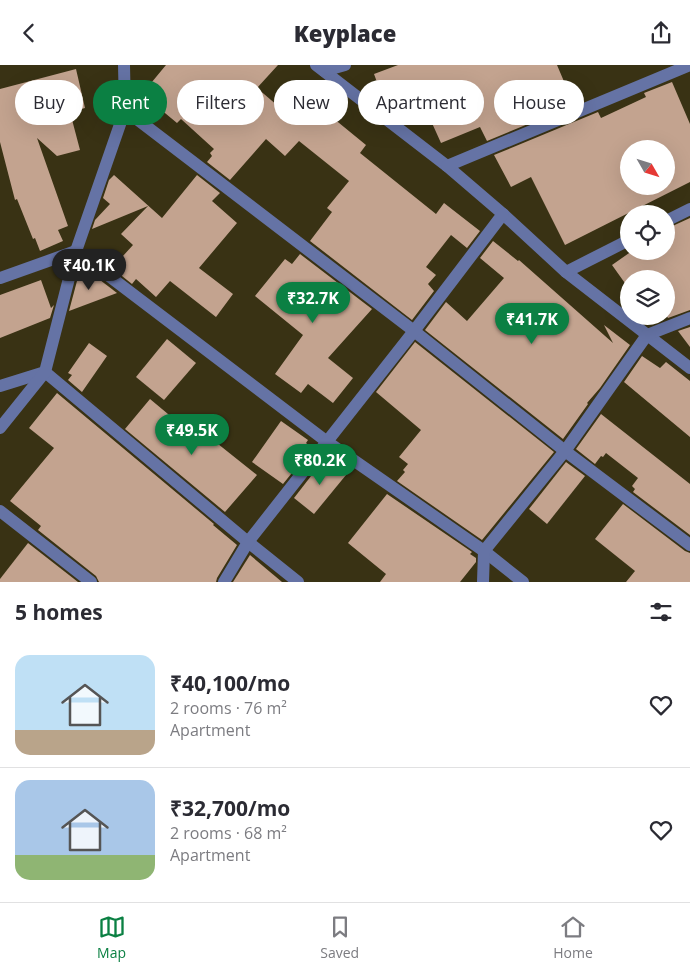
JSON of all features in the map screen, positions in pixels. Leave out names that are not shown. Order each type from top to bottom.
[{"type":"street","points":[[124,65],[124,80]]},
{"type":"street","points":[[320,67],[345,65]]},
{"type":"street","points":[[447,166],[690,65]]},
{"type":"street","points":[[320,67],[447,166],[504,214],[566,272],[690,368]]},
{"type":"street","points":[[0,428],[45,372],[76,251],[119,125]]},
{"type":"street","points":[[146,125],[414,331],[564,451],[690,545]]},
{"type":"street","points":[[675,216],[690,209]]},
{"type":"street","points":[[224,582],[248,541],[504,214]]},
{"type":"street","points":[[566,272],[620,245]]},
{"type":"street","points":[[0,278],[76,251]]},
{"type":"street","points":[[76,251],[326,441],[484,551],[523,582]]},
{"type":"street","points":[[483,582],[484,551],[564,451],[647,335],[690,318]]},
{"type":"street","points":[[0,386],[45,372]]},
{"type":"street","points":[[45,372],[298,582]]},
{"type":"street","points":[[0,511],[91,582]]},
{"type":"building","points":[[166,65],[278,65],[264,80],[177,80],[177,123],[167,115],[167,80],[154,80]]},
{"type":"building","points":[[398,65],[557,65],[563,80],[494,80],[494,125],[526,125],[487,141],[480,127],[441,143],[433,125],[484,125],[484,80],[376,80],[374,74]]},
{"type":"building","points":[[76,69],[79,80],[34,80]]},
{"type":"building","points":[[672,82],[690,124],[690,182],[675,190],[675,140],[620,140],[620,195],[664,195],[644,205],[620,205],[620,217],[565,245],[531,177],[511,187],[494,155],[567,125],[584,125],[584,118],[598,112],[601,118],[646,97],[644,93]]},
{"type":"building","points":[[15,85],[15,125],[73,125],[80,150],[57,156],[37,138],[68,226],[58,230],[63,241],[40,251],[35,238],[33,239],[17,199],[15,200],[0,142],[0,89]]},
{"type":"building","points":[[264,94],[274,103],[274,125],[342,125],[366,145],[360,153],[436,214],[444,203],[480,231],[467,248],[451,235],[426,267],[436,275],[428,284],[434,291],[412,320],[310,241],[332,212],[327,208],[349,181],[299,141],[285,156],[266,139],[230,180],[207,162],[212,156],[210,153],[214,149],[188,125],[264,125]]},
{"type":"building","points":[[114,175],[162,218],[197,175],[220,193],[212,201],[237,223],[199,268],[233,294],[216,317],[170,281],[156,297],[136,279],[132,284],[112,268],[133,245],[121,234],[148,206],[92,229],[95,220],[110,204],[103,198],[109,180]]},
{"type":"building","points":[[690,218],[690,310],[675,315],[675,270],[620,270],[620,276],[612,265],[620,259],[675,260],[675,225]]},
{"type":"building","points":[[493,241],[519,260],[613,343],[604,325],[630,345],[563,439],[425,330],[446,302],[467,321],[504,278],[480,258]]},
{"type":"building","points":[[300,254],[372,309],[328,358],[353,378],[333,403],[308,384],[301,393],[275,374],[303,335],[255,296],[285,259],[292,264]]},
{"type":"building","points":[[87,270],[117,293],[69,311],[77,281]]},
{"type":"building","points":[[41,280],[51,308],[54,305],[50,318],[0,338],[0,295]]},
{"type":"building","points":[[690,327],[690,347],[678,331]]},
{"type":"building","points":[[167,339],[196,363],[164,400],[136,377]]},
{"type":"building","points":[[415,342],[554,452],[482,540],[397,481],[405,472],[403,470],[408,464],[399,457],[421,430],[376,392]]},
{"type":"building","points":[[89,343],[107,356],[82,392],[68,380],[72,375],[68,373]]},
{"type":"building","points":[[642,356],[660,368],[666,362],[690,381],[690,437],[624,382]]},
{"type":"building","points":[[57,393],[237,545],[216,582],[99,582],[96,576],[38,530],[41,526],[10,501],[54,448],[29,428]]},
{"type":"building","points":[[150,399],[198,439],[203,432],[257,475],[225,512],[125,429]]},
{"type":"building","points":[[601,414],[690,484],[690,535],[633,492],[635,489],[632,486],[638,478],[606,453],[595,464],[576,449]]},
{"type":"building","points":[[281,421],[308,440],[306,443],[312,448],[283,484],[252,462]]},
{"type":"building","points":[[325,458],[346,475],[314,514],[294,498]]},
{"type":"building","points":[[566,462],[585,476],[547,524],[529,509]]},
{"type":"building","points":[[387,494],[472,552],[470,554],[476,558],[476,562],[460,582],[380,582],[386,574],[348,543]]},
{"type":"building","points":[[623,504],[690,553],[690,582],[626,582],[635,571],[595,539]]},
{"type":"building","points":[[28,543],[78,582],[0,582],[0,579]]},
{"type":"building","points":[[250,555],[282,582],[233,582]]}]
